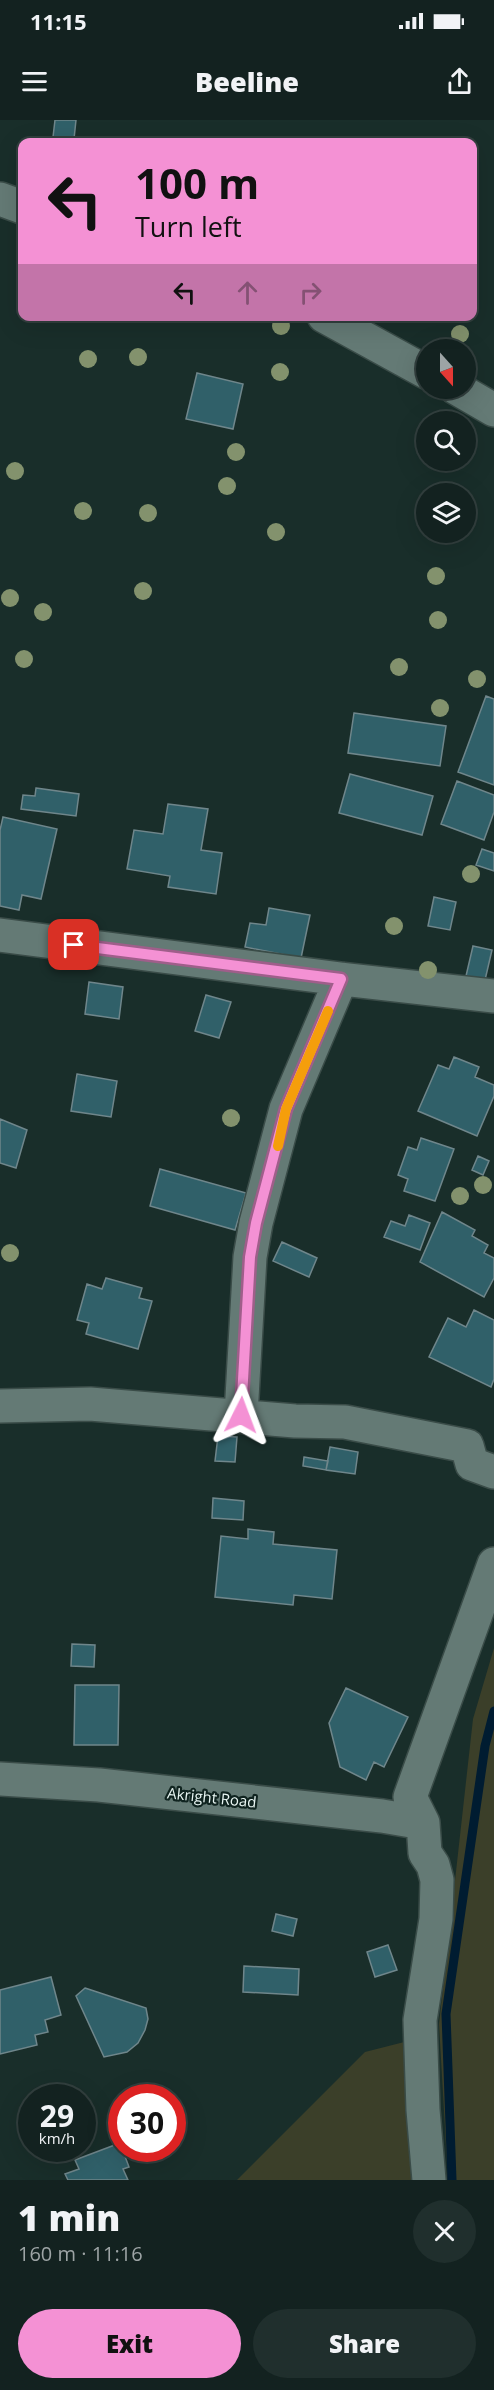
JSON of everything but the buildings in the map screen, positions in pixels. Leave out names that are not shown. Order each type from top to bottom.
[{"type":"street","points":[[0,199],[18,206]]},
{"type":"street","points":[[333,321],[416,367]]},
{"type":"street","points":[[475,399],[494,410]]},
{"type":"street","points":[[0,935],[341,979],[494,996]]},
{"type":"street","points":[[241,1415],[250,1257],[256,1223],[286,1109],[341,979]]},
{"type":"street","points":[[0,1406],[90,1404],[295,1421],[345,1422],[467,1446],[472,1464],[494,1472]]},
{"type":"street","points":[[429,2180],[423,2110],[420,2020],[436,1918],[437,1881],[434,1865],[426,1853],[423,1823],[410,1797],[494,1564]]},
{"type":"street","name":"Akright Road","points":[[0,1779],[99,1785],[382,1816],[423,1823]]},
{"type":"green space","points":[[494,1648],[494,2180],[448,2180],[439,2024],[473,1719]]},
{"type":"green space","points":[[420,2038],[425,2180],[237,2180],[365,2052]]},
{"type":"waterway","points":[[452,2180],[446,2014],[485,1746],[494,1711]]},
{"type":"slow traffic","points":[[278,1146],[286,1109],[328,1011]]},
{"type":"route","points":[[74,945],[341,979],[286,1109],[256,1223],[250,1257],[241,1415]]}]
